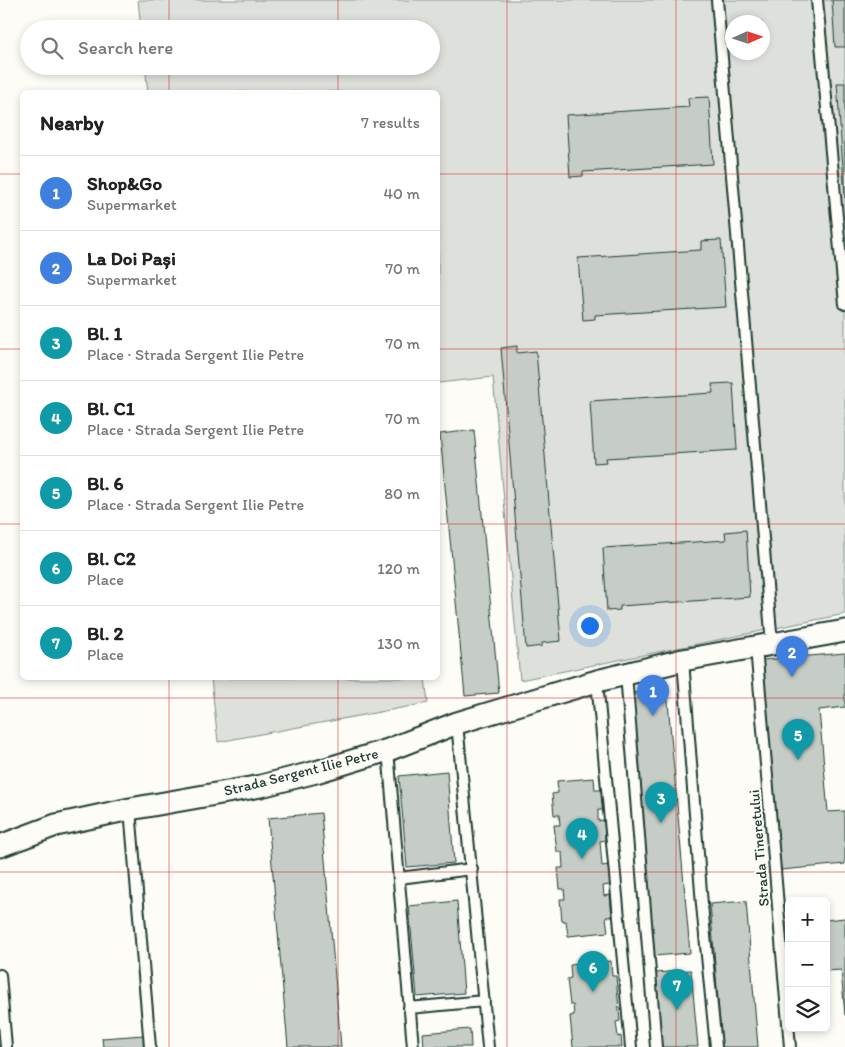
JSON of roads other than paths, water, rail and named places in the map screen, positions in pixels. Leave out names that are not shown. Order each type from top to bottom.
[{"type":"street","name":"Strada Sergent Ilie Petre","points":[[0,846],[56,825],[130,809],[261,786],[316,772],[388,750],[457,723],[597,681],[684,660],[845,631]]},
{"type":"lane","name":"Strada Tineretului","points":[[717,0],[764,646],[790,1047]]},
{"type":"lane","points":[[817,0],[845,304]]},
{"type":"lane","points":[[684,660],[702,905],[716,1047]]},
{"type":"lane","points":[[626,674],[656,1047]]},
{"type":"lane","points":[[597,681],[631,1047]]},
{"type":"lane","points":[[457,723],[488,1047]]},
{"type":"lane","points":[[388,750],[413,1047]]},
{"type":"lane","points":[[130,809],[150,1047]]},
{"type":"lane","points":[[399,878],[472,869]]},
{"type":"lane","points":[[0,975],[6,1047]]},
{"type":"lane","points":[[409,1008],[484,1001]]},
{"type":"place","name":"La Doi Pași","points":[[792,677]]},
{"type":"place","name":"Shop&Go","points":[[653,716]]},
{"type":"place","name":"Bl. 6","points":[[798,760]]},
{"type":"place","name":"Bl. 1","points":[[661,823]]},
{"type":"place","name":"Bl. C1","points":[[582,859]]},
{"type":"place","name":"Bl. C2","points":[[593,992]]},
{"type":"place","name":"Bl. 2","points":[[677,1010]]}]
